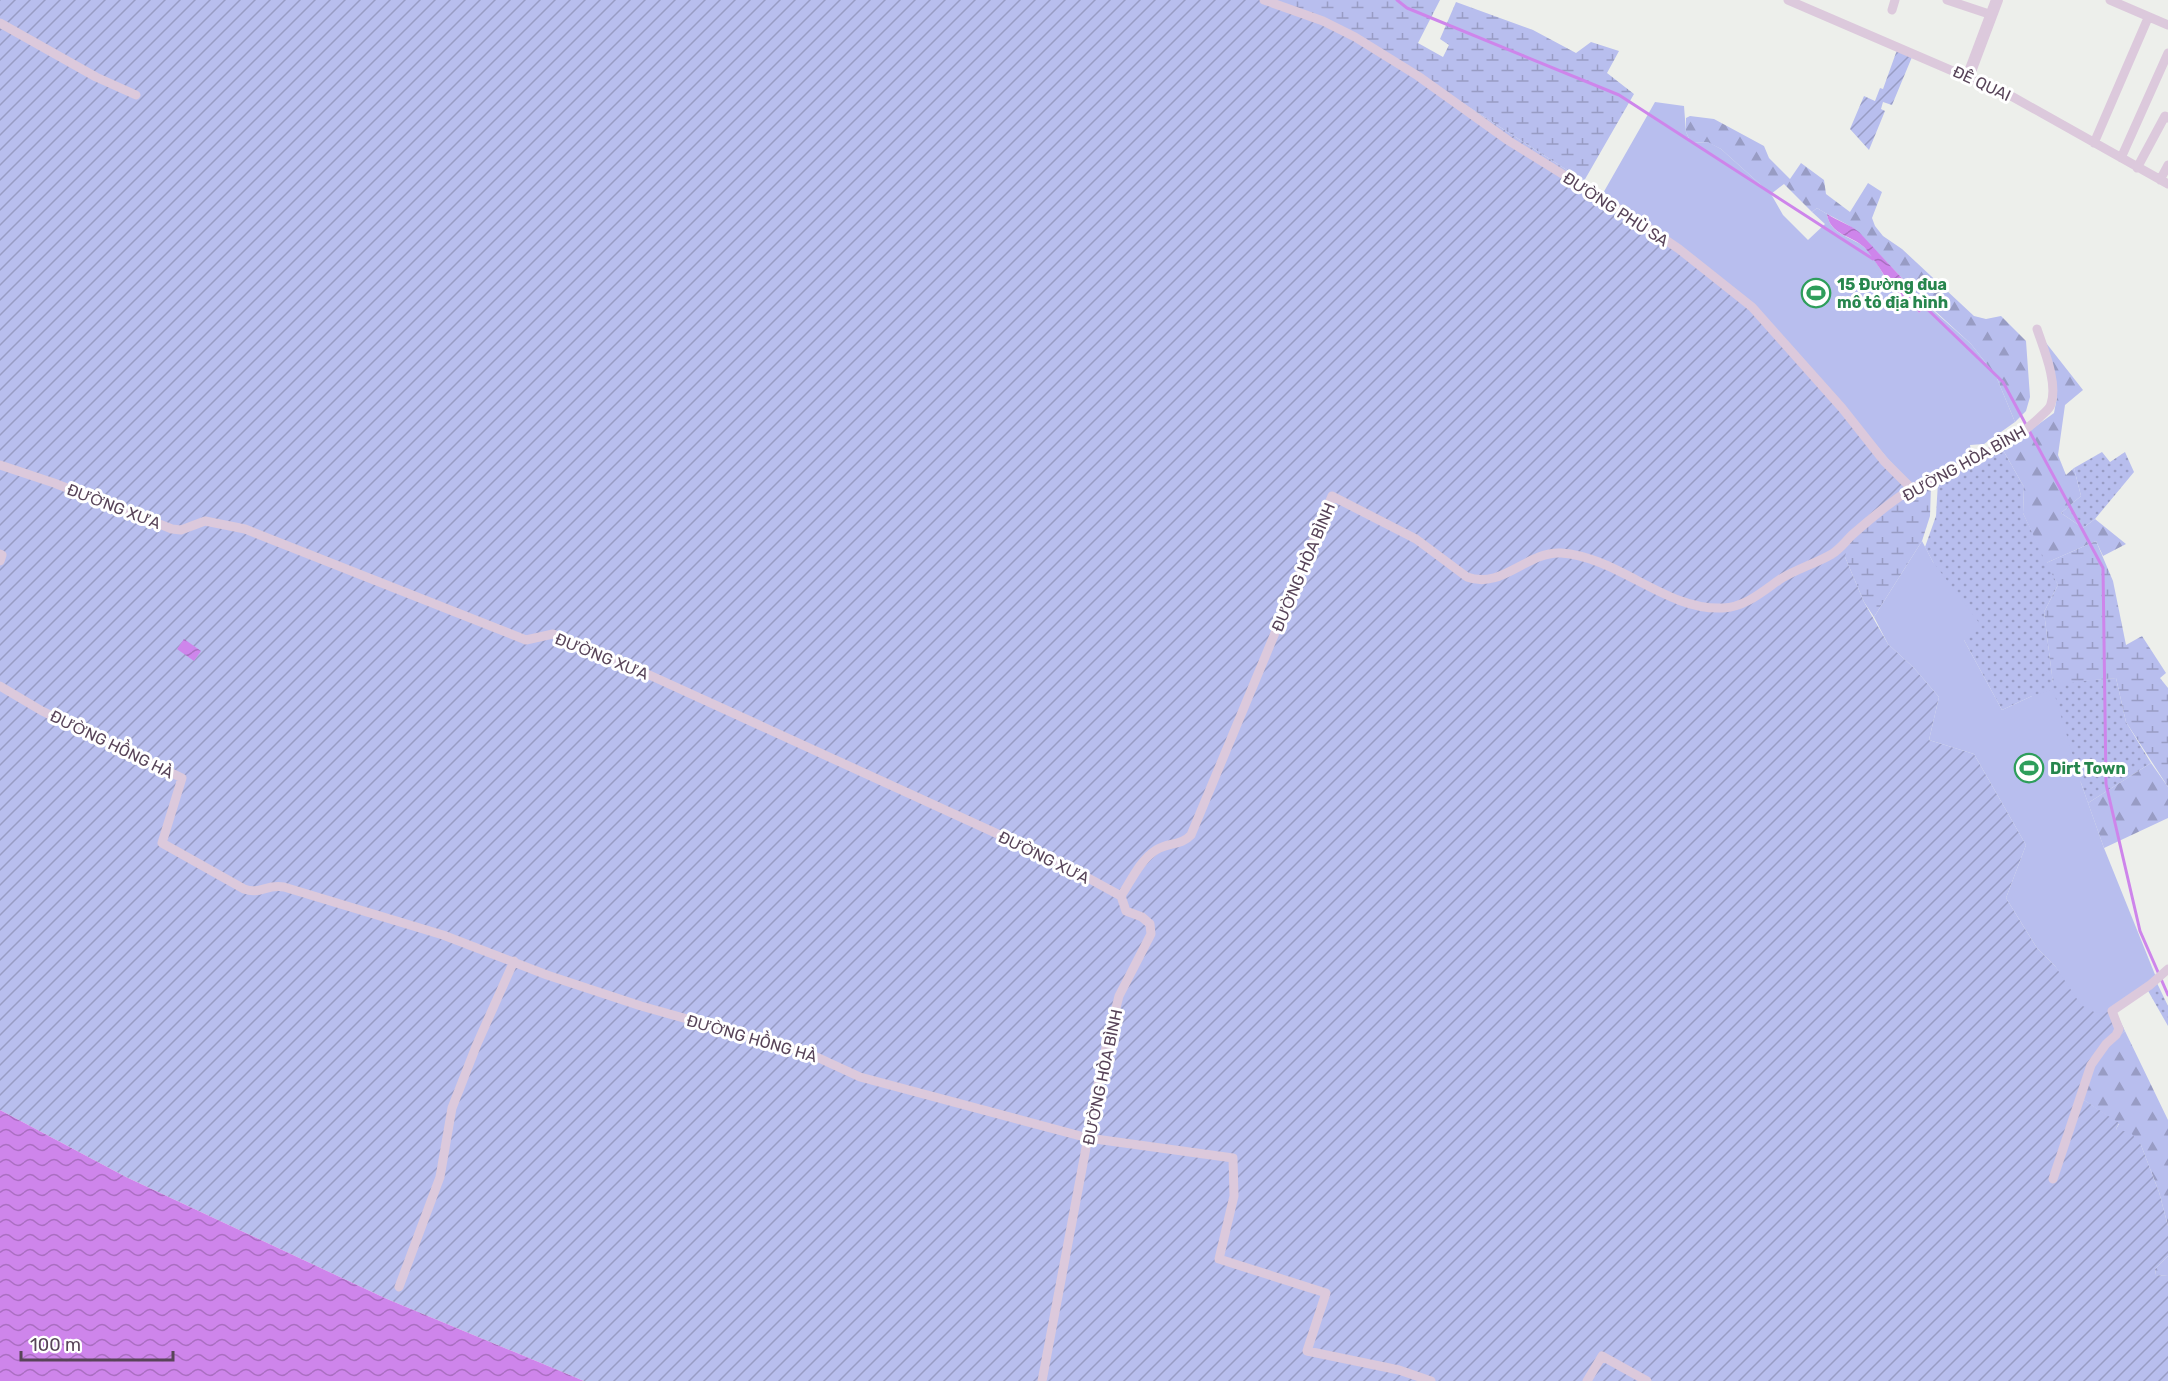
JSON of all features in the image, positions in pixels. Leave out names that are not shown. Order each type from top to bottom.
[{"type":"street","name":"ĐƯỜNG PHÙ SA","points":[[1264,0],[1323,21],[1364,43],[1418,76],[1509,141],[1679,249],[1752,307],[1842,408],[1884,461],[1912,489]]},
{"type":"street","name":"ĐÊ QUAI","points":[[1788,0],[2013,97],[2164,182]]},
{"type":"street","points":[[1892,10],[1895,0]]},
{"type":"street","points":[[1947,0],[1992,15]]},
{"type":"street","points":[[1968,77],[1997,0]]},
{"type":"street","points":[[2110,0],[2168,25]]},
{"type":"street","points":[[2094,143],[2148,18]]},
{"type":"street","points":[[0,23],[96,77],[136,95]]},
{"type":"street","points":[[2121,158],[2168,52]]},
{"type":"street","points":[[2137,168],[2165,116],[2168,118]]},
{"type":"street","points":[[2164,182],[2168,165]]},
{"type":"street","name":"ĐƯỜNG HÒA BÌNH","points":[[1041,1381],[1102,1063],[1119,996],[1151,933],[1150,924],[1142,917],[1126,911],[1121,896],[1144,860],[1154,851],[1162,846],[1180,843],[1191,835],[1332,496],[1416,539],[1467,577],[1475,580],[1506,574],[1544,554],[1562,553],[1609,565],[1678,600],[1707,607],[1725,608],[1754,598],[1782,578],[1833,553],[1868,521],[1912,489],[1975,460],[2030,426],[2051,406],[2053,390],[2049,365],[2037,329]]},
{"type":"street","name":"ĐƯỜNG XƯA","points":[[0,465],[172,529],[181,530],[205,521],[245,529],[526,640],[553,634],[926,800],[1057,861],[1121,896]]},
{"type":"street","points":[[0,554],[2,555],[0,561]]},
{"type":"street","name":"ĐƯỜNG HỒNG HÀ","points":[[0,686],[42,711],[182,778],[162,843],[244,889],[252,892],[269,886],[284,887],[443,935],[546,975],[641,1006],[823,1058],[860,1077],[1088,1138],[1233,1158],[1234,1196],[1219,1259],[1326,1293],[1307,1351],[1398,1370],[1431,1381]]},
{"type":"street","points":[[399,1287],[440,1177],[452,1107],[514,961]]},
{"type":"street","points":[[2054,1179],[2091,1065],[2119,1029],[2112,1011],[2150,985],[2168,969]]},
{"type":"street","points":[[1587,1381],[1602,1356],[1647,1381]]},
{"type":"green space","points":[[0,0],[1273,0],[1354,33],[1584,181],[1751,303],[1903,476],[1919,490],[1880,515],[1848,543],[1845,557],[1864,602],[1888,644],[1914,668],[1939,697],[1929,740],[1974,754],[2026,845],[2006,898],[2037,948],[2068,983],[2114,1008],[2125,1031],[2098,1061],[2081,1098],[2119,1123],[2116,1129],[2131,1133],[2141,1145],[2159,1192],[2168,1226],[2168,1256],[2155,1269],[2156,1275],[2168,1276],[2168,1381],[584,1381],[387,1299],[126,1177],[0,1110]]},
{"type":"green space","points":[[1273,0],[1440,0],[1418,43],[1443,57],[1449,45],[1440,39],[1456,2],[1533,30],[1576,53],[1591,42],[1619,51],[1607,73],[1634,94],[1584,181],[1354,33]]},
{"type":"green space","points":[[1897,50],[1912,57],[1892,105],[1883,102],[1881,109],[1885,111],[1869,150],[1850,129],[1864,96],[1875,101],[1880,88],[1883,89]]},
{"type":"green space","name":"15 Đường đua mô tô địa hình","points":[[1655,102],[1684,106],[1686,132],[1691,143],[1708,142],[1721,149],[1771,194],[1783,215],[1808,240],[1825,224],[1812,212],[1817,208],[1827,214],[1829,221],[1837,231],[1859,243],[1873,258],[1896,300],[1912,304],[1919,313],[1927,305],[1971,344],[1996,376],[2015,422],[1984,444],[1970,445],[1972,457],[1913,483],[1903,476],[1763,315],[1602,195]]},
{"type":"green space","points":[[1690,116],[1714,119],[1764,146],[1769,158],[1790,179],[1801,163],[1824,180],[1826,194],[1850,212],[1868,183],[1882,192],[1872,218],[1883,236],[1902,249],[1974,316],[1986,319],[2001,316],[2026,341],[2030,397],[2026,411],[2015,422],[1996,376],[1971,344],[1922,299],[1858,232],[1817,208],[1812,212],[1784,184],[1771,194],[1721,149],[1707,142],[1691,143],[1686,132],[1686,118]]},
{"type":"green space","points":[[2043,339],[2083,390],[2065,405],[2058,455],[2066,475],[2074,468],[2081,496],[2061,513],[2083,528],[2095,519],[2126,544],[2103,556],[2096,541],[2046,563],[2023,513],[2024,487],[2003,450],[2054,413],[2057,397]]},
{"type":"green space","points":[[2003,450],[2024,487],[2023,513],[2058,585],[2044,612],[2053,683],[2116,678],[2126,722],[2151,763],[2088,803],[2081,783],[2032,696],[2002,710],[1964,640],[1925,547],[1936,516],[1938,482]]},
{"type":"green space","points":[[2102,452],[2110,462],[2125,452],[2134,472],[2095,519],[2083,528],[2061,513],[2081,496],[2074,468]]},
{"type":"green space","points":[[1931,485],[1930,516],[1922,541],[1874,617],[1864,602],[1844,550],[1848,543],[1880,515],[1911,493]]},
{"type":"green space","name":"Dirt Town","points":[[1922,541],[1933,562],[1980,624],[1964,640],[2002,710],[2053,689],[2081,783],[2104,848],[2156,977],[2133,996],[2107,1012],[2096,1013],[2081,1005],[2055,966],[2037,948],[2006,898],[2026,845],[1974,754],[1929,740],[1939,697],[1914,668],[1888,644],[1874,617]]},
{"type":"green space","points":[[2096,541],[2113,581],[2126,645],[2142,636],[2166,673],[2160,678],[2168,688],[2168,787],[2126,722],[2116,678],[2053,684],[2044,612],[2058,585],[2046,563]]},
{"type":"green space","points":[[2151,763],[2168,787],[2168,818],[2104,848],[2088,803]]},
{"type":"green space","points":[[2157,983],[2168,1006],[2168,1026],[2147,989]]},
{"type":"green space","points":[[2125,1031],[2168,1120],[2168,1226],[2159,1192],[2141,1145],[2116,1129],[2119,1124],[2081,1098],[2098,1061]]},
{"type":"green space","points":[[2168,1256],[2168,1276],[2156,1275],[2155,1269]]},
{"type":"water","points":[[1827,214],[1859,232],[1927,305],[1919,313],[1912,304],[1903,307],[1867,250],[1837,231],[1829,221]]},
{"type":"water","points":[[184,639],[201,651],[194,661],[177,649]]},
{"type":"water","points":[[0,1110],[126,1177],[387,1299],[584,1381],[0,1381]]},
{"type":"waterway","points":[[1397,0],[1407,8],[1619,95],[1873,259]]},
{"type":"waterway","points":[[1922,304],[2003,382],[2103,568],[2106,784],[2140,931],[2168,995]]},
{"type":"place","name":"15 Đường đua mô tô địa hình","points":[[1816,293]]},
{"type":"place","name":"Dirt Town","points":[[2029,768]]}]
